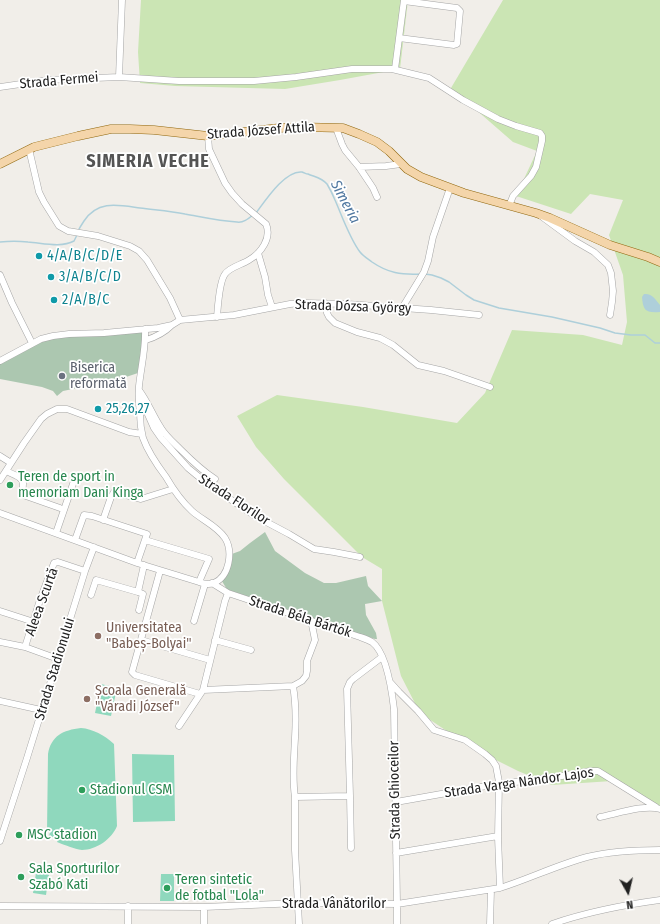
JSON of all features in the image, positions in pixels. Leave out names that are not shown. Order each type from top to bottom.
[{"type":"main road","name":"Strada József Attila","points":[[0,164],[29,149],[78,136],[116,129],[154,130],[208,136],[280,128],[343,128],[377,142],[389,151],[401,164],[415,174],[477,197],[536,213]]},
{"type":"main road","points":[[536,213],[558,221],[610,245],[660,262]]},
{"type":"street","points":[[119,77],[122,0]]},
{"type":"street","points":[[395,69],[399,38],[404,0],[457,8],[460,11],[457,44],[454,45],[399,38]]},
{"type":"street","name":"Strada Fermei","points":[[0,87],[48,80],[119,77],[179,81],[240,82],[271,80],[352,69],[395,69],[429,78],[463,100],[498,119],[540,133],[542,136],[542,141],[536,167],[531,176],[513,196],[509,206]]},
{"type":"street","points":[[336,128],[345,150],[360,167],[377,197]]},
{"type":"street","points":[[208,136],[209,149],[225,183],[242,204],[266,224],[268,228],[266,241],[258,254],[225,274],[221,282],[217,317]]},
{"type":"street","points":[[29,149],[41,197],[60,226],[65,230],[93,235],[130,246],[139,251],[147,260],[170,298],[180,320],[166,331],[146,340]]},
{"type":"street","points":[[360,167],[401,164]]},
{"type":"street","points":[[402,308],[423,274],[428,261],[433,237],[450,188]]},
{"type":"street","name":"Strada József Attila","points":[[536,213],[575,241],[594,252],[608,265],[611,273],[613,291],[610,315]]},
{"type":"street","points":[[258,254],[272,307]]},
{"type":"street","points":[[0,275],[32,343]]},
{"type":"street","points":[[325,303],[327,314],[331,321],[358,332],[380,338],[393,345],[411,361],[418,365],[444,371],[490,387]]},
{"type":"street","name":"Strada Dózsa György","points":[[180,320],[234,315],[272,307],[296,304],[325,303],[479,315]]},
{"type":"street","points":[[0,360],[32,343],[46,337],[60,334],[104,333],[172,325]]},
{"type":"street","points":[[0,513],[160,571],[202,583],[212,584],[220,578],[225,571],[229,555],[227,541],[217,529],[184,504],[153,458],[142,434],[139,390],[146,340],[145,329]]},
{"type":"street","name":"Strada Florilor","points":[[139,390],[156,421],[166,435],[196,465],[215,479]]},
{"type":"street","name":"Strada Florilor","points":[[139,400],[161,438],[188,468],[205,482],[255,516],[314,549],[360,557]]},
{"type":"street","points":[[0,480],[38,422],[47,414],[56,409],[67,409],[128,432],[142,434]]},
{"type":"street","points":[[0,456],[11,463]]},
{"type":"street","points":[[6,471],[21,479],[24,485],[21,492],[23,496],[60,508]]},
{"type":"street","points":[[56,533],[74,481]]},
{"type":"street","points":[[103,520],[114,492],[142,499],[173,489]]},
{"type":"street","points":[[75,540],[84,514],[147,534],[140,564],[138,592]]},
{"type":"street","points":[[145,540],[208,559],[194,622]]},
{"type":"street","name":"Strada Stadionului","points":[[0,841],[85,571],[94,548]]},
{"type":"street","name":"Aleea Scurtă","points":[[25,647],[54,563],[58,562],[85,571]]},
{"type":"street","points":[[160,571],[132,672],[135,675],[202,692],[293,686],[302,681],[306,676],[307,661],[315,640],[311,620]]},
{"type":"street","points":[[91,595],[96,580],[138,592],[143,594],[139,610]]},
{"type":"street","name":"Strada Béla Bártók","points":[[212,584],[228,593],[372,642],[382,657]]},
{"type":"street","points":[[179,726],[202,692],[228,593]]},
{"type":"street","points":[[0,611],[34,622]]},
{"type":"street","points":[[141,640],[210,660]]},
{"type":"street","points":[[215,640],[251,650]]},
{"type":"street","points":[[0,642],[25,647],[58,659]]},
{"type":"street","points":[[351,848],[348,689],[350,682],[382,657]]},
{"type":"street","name":"Strada Ghioceilor","points":[[382,657],[390,681],[394,709],[397,924]]},
{"type":"street","points":[[390,681],[434,730],[466,740],[492,760],[496,766],[499,784],[498,836],[500,888]]},
{"type":"street","points":[[293,686],[296,714],[294,783],[295,850],[299,924]]},
{"type":"street","points":[[0,701],[41,710]]},
{"type":"street","name":"Strada Varga Nándor Lajos","points":[[396,802],[499,784],[598,771],[658,808]]},
{"type":"street","points":[[295,797],[350,796]]},
{"type":"street","points":[[600,817],[647,807],[658,808]]},
{"type":"street","points":[[396,854],[498,836]]},
{"type":"street","name":"Strada Vânătorilor","points":[[0,906],[204,906],[299,903],[397,904],[500,888],[591,856],[620,852],[660,850]]},
{"type":"street","points":[[490,924],[491,890]]},
{"type":"street","points":[[552,924],[596,911],[660,900]]},
{"type":"street","points":[[128,906],[128,924]]},
{"type":"street","points":[[204,906],[204,924]]},
{"type":"green space","points":[[141,0],[408,0],[400,69],[285,89],[175,86],[140,83],[138,52]]},
{"type":"green space","points":[[503,0],[660,0],[660,810],[612,781],[552,785],[518,771],[472,748],[420,713],[401,676],[382,601],[382,569],[362,557],[284,479],[256,447],[237,416],[277,395],[363,407],[457,423],[485,393],[512,330],[583,335],[622,345],[627,322],[623,275],[609,235],[623,200],[590,194],[571,214],[516,196],[537,151],[513,142],[451,88]]},
{"type":"green space","points":[[145,329],[141,372],[117,380],[63,391],[57,396],[53,391],[42,387],[0,379],[0,361],[41,339]]},
{"type":"green space","points":[[265,532],[275,551],[305,573],[324,583],[336,583],[366,576],[368,586],[382,601],[365,604],[366,615],[376,633],[377,639],[228,591],[220,578],[229,555],[240,551]]},
{"type":"green space","points":[[101,684],[117,688],[111,716],[95,713]]},
{"type":"green space","name":"Stadionul CSM","points":[[81,728],[98,733],[114,744],[117,826],[115,831],[103,843],[87,850],[73,848],[57,842],[59,838],[49,836],[50,832],[47,832],[48,754],[55,738],[63,732]]},
{"type":"green space","points":[[132,754],[174,755],[175,821],[133,822]]},
{"type":"green space","points":[[37,866],[50,868],[46,895],[33,893]]},
{"type":"green space","name":"Teren sintetic de fotbal \"Lola\"","points":[[161,874],[174,874],[174,901],[160,901]]},
{"type":"water","points":[[644,294],[652,296],[655,299],[660,305],[660,312],[651,312],[644,308],[642,297]]},
{"type":"waterway","name":"Simeria","points":[[256,213],[282,181],[296,173],[302,172],[308,174],[321,179],[327,184],[356,247],[363,255],[378,266],[389,271],[401,274],[421,274]]},
{"type":"waterway","name":"Simeria","points":[[78,231],[90,214],[102,207],[116,205],[239,222],[253,215]]},
{"type":"waterway","name":"Simeria","points":[[0,242],[18,241],[63,244],[74,241],[77,235]]},
{"type":"waterway","name":"Simeria","points":[[425,274],[432,275],[449,282],[474,300],[499,308],[552,317],[615,333],[645,335],[655,343],[660,343]]},
{"type":"place","name":"4/A/B/C/D/E","points":[[39,256]]},
{"type":"place","name":"3/A/B/C/D","points":[[51,277]]},
{"type":"place","name":"2/A/B/C","points":[[54,300]]},
{"type":"place","name":"Biserica reformată","points":[[62,376]]},
{"type":"place","name":"25,26,27","points":[[98,409]]},
{"type":"place","name":"Teren de sport in memoriam Dani Kinga","points":[[10,485]]},
{"type":"place","name":"Universitatea \"Babeș-Bolyai\"","points":[[98,636]]},
{"type":"place","name":"Școala Generală \"Váradi József\"","points":[[87,699]]},
{"type":"place","name":"Stadionul CSM","points":[[82,790]]},
{"type":"place","name":"MSC stadion","points":[[19,835]]},
{"type":"place","name":"Sala Sporturilor Szabó Kati","points":[[21,877]]},
{"type":"place","name":"Teren sintetic de fotbal \"Lola\"","points":[[167,888]]},
{"type":"district","name":"SIMERIA VECHE","points":[[148,162]]}]
